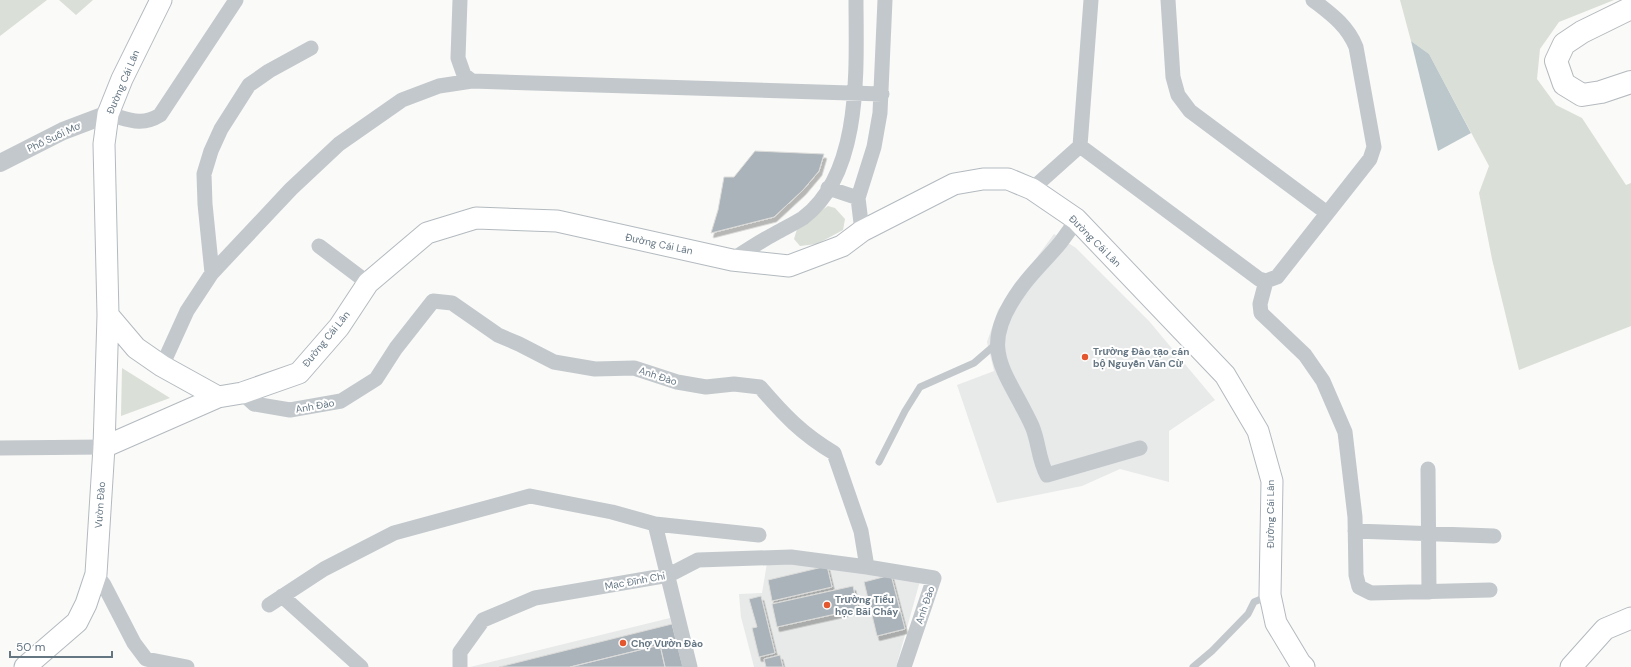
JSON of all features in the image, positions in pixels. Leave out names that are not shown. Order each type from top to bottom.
[{"type":"main road","name":"Đường Cái Lân","points":[[108,315],[104,144],[108,114],[122,80],[161,0]]},
{"type":"main road","points":[[1631,8],[1582,32],[1564,44],[1556,62],[1564,84],[1582,95],[1601,92],[1631,82]]},
{"type":"main road","name":"Đường Cái Lân","points":[[104,447],[218,397],[242,393],[299,373],[339,327],[368,283],[427,233],[476,218],[557,221],[732,260],[789,266],[842,246],[862,231],[954,184],[983,179],[1008,179],[1032,189],[1076,220],[1225,375],[1258,431],[1272,481],[1270,594],[1276,623],[1300,663],[1304,667]]},
{"type":"main road","points":[[108,315],[136,348],[162,366],[218,397]]},
{"type":"main road","name":"Vườn Đào","points":[[25,667],[77,622],[86,604],[96,574],[104,447],[108,315]]},
{"type":"main road","points":[[1571,667],[1605,629],[1631,618]]},
{"type":"street","points":[[108,114],[139,122],[151,120],[160,115],[236,0]]},
{"type":"street","points":[[460,0],[458,58],[464,74],[472,81]]},
{"type":"street","points":[[732,260],[803,218],[817,204],[838,171],[844,153],[856,93],[856,0]]},
{"type":"street","points":[[862,231],[858,198],[874,146],[882,94],[885,0]]},
{"type":"street","points":[[1032,189],[1080,146],[1091,0]]},
{"type":"street","points":[[1168,0],[1173,77],[1178,95],[1190,111],[1327,213]]},
{"type":"street","points":[[1080,146],[1259,279],[1266,281],[1276,277],[1370,159],[1374,147],[1356,47],[1351,34],[1342,23],[1313,0]]},
{"type":"street","points":[[212,273],[205,204],[204,174],[211,151],[221,129],[249,85],[269,71],[311,48]]},
{"type":"street","points":[[162,366],[187,311],[212,273],[291,189],[339,144],[402,100],[438,86],[472,81],[882,94]]},
{"type":"street","name":"Phố Suối Mơ","points":[[0,164],[63,131],[108,114]]},
{"type":"street","points":[[828,188],[858,198]]},
{"type":"street","points":[[1076,220],[1067,236],[1021,287],[1003,315],[996,344],[1003,372],[1032,428],[1042,465],[1047,475],[1140,448]]},
{"type":"street","points":[[319,246],[368,283]]},
{"type":"street","points":[[1266,281],[1260,304],[1262,313],[1305,355],[1323,381],[1345,432],[1355,531],[1356,575],[1359,587],[1371,593],[1490,590]]},
{"type":"street","name":"Anh Đào","points":[[242,393],[254,404],[290,410],[341,401],[376,379],[396,348],[433,301],[452,303],[498,335],[554,362],[595,369],[634,368],[677,382],[706,387],[734,384],[760,387],[785,416],[811,439],[834,453],[861,531],[867,567],[934,578],[904,667]]},
{"type":"street","points":[[0,448],[104,447]]},
{"type":"street","points":[[1428,469],[1429,592]]},
{"type":"street","points":[[269,605],[324,569],[394,533],[530,496],[612,512],[655,524],[759,535]]},
{"type":"street","points":[[655,524],[669,575],[690,667]]},
{"type":"street","points":[[1355,531],[1494,536]]},
{"type":"street","name":"Mạc Đĩnh Chi","points":[[460,667],[460,652],[482,620],[534,598],[669,575],[698,560],[791,557],[867,567]]},
{"type":"street","points":[[96,574],[104,585],[134,643],[146,659],[187,667]]},
{"type":"street","points":[[282,596],[361,667]]},
{"type":"lane","points":[[879,462],[905,411],[920,387],[974,363],[996,344]]},
{"type":"lane","points":[[1193,667],[1212,651],[1248,614],[1254,602],[1270,594]]},
{"type":"shaded area","points":[[0,0],[47,0],[0,36]]},
{"type":"shaded area","points":[[59,0],[93,0],[76,15]]},
{"type":"shaded area","points":[[1400,0],[1614,0],[1559,22],[1540,49],[1537,79],[1556,105],[1582,118],[1626,185],[1631,183],[1631,326],[1519,370],[1492,259],[1479,193],[1489,166],[1429,54],[1411,41]]},
{"type":"shaded area","points":[[1411,41],[1429,54],[1471,133],[1438,151]]},
{"type":"shaded area","points":[[828,206],[835,208],[845,219],[843,230],[817,244],[800,246],[794,239],[798,226]]},
{"type":"shaded area","name":"Trường Đào tạo cán bộ Nguyễn Văn Cừ","points":[[1054,234],[1076,248],[1149,321],[1215,400],[1169,431],[1169,482],[1120,469],[1082,486],[997,503],[957,385],[994,371],[987,342],[998,310]]},
{"type":"shaded area","points":[[122,368],[170,398],[121,416]]},
{"type":"shaded area","name":"Trường Tiểu học Bãi Cháy","points":[[767,563],[790,563],[920,581],[896,667],[754,667],[741,617],[739,594],[762,593]]},
{"type":"shaded area","name":"Chợ Vườn Đào","points":[[670,618],[682,667],[470,667]]},
{"type":"building","points":[[755,151],[824,154],[819,171],[803,190],[774,217],[711,233],[718,210],[724,177],[734,177]]},
{"type":"building","points":[[827,566],[832,587],[772,601],[768,580]]},
{"type":"building","points":[[891,575],[905,629],[877,636],[864,582]]},
{"type":"building","points":[[853,586],[858,609],[777,627],[772,604]]},
{"type":"building","points":[[761,596],[775,653],[759,657],[752,628],[757,627],[749,599]]},
{"type":"building","points":[[672,624],[683,667],[665,667],[660,645],[570,667],[499,667]]},
{"type":"building","points":[[660,645],[665,667],[570,667]]},
{"type":"building","points":[[780,655],[783,667],[766,667],[764,659]]},
{"type":"place","name":"Trường Đào tạo cán bộ Nguyễn Văn Cừ","points":[[1085,357]]},
{"type":"place","name":"Trường Tiểu học Bãi Cháy","points":[[827,605]]},
{"type":"place","name":"Chợ Vườn Đào","points":[[623,643]]}]
